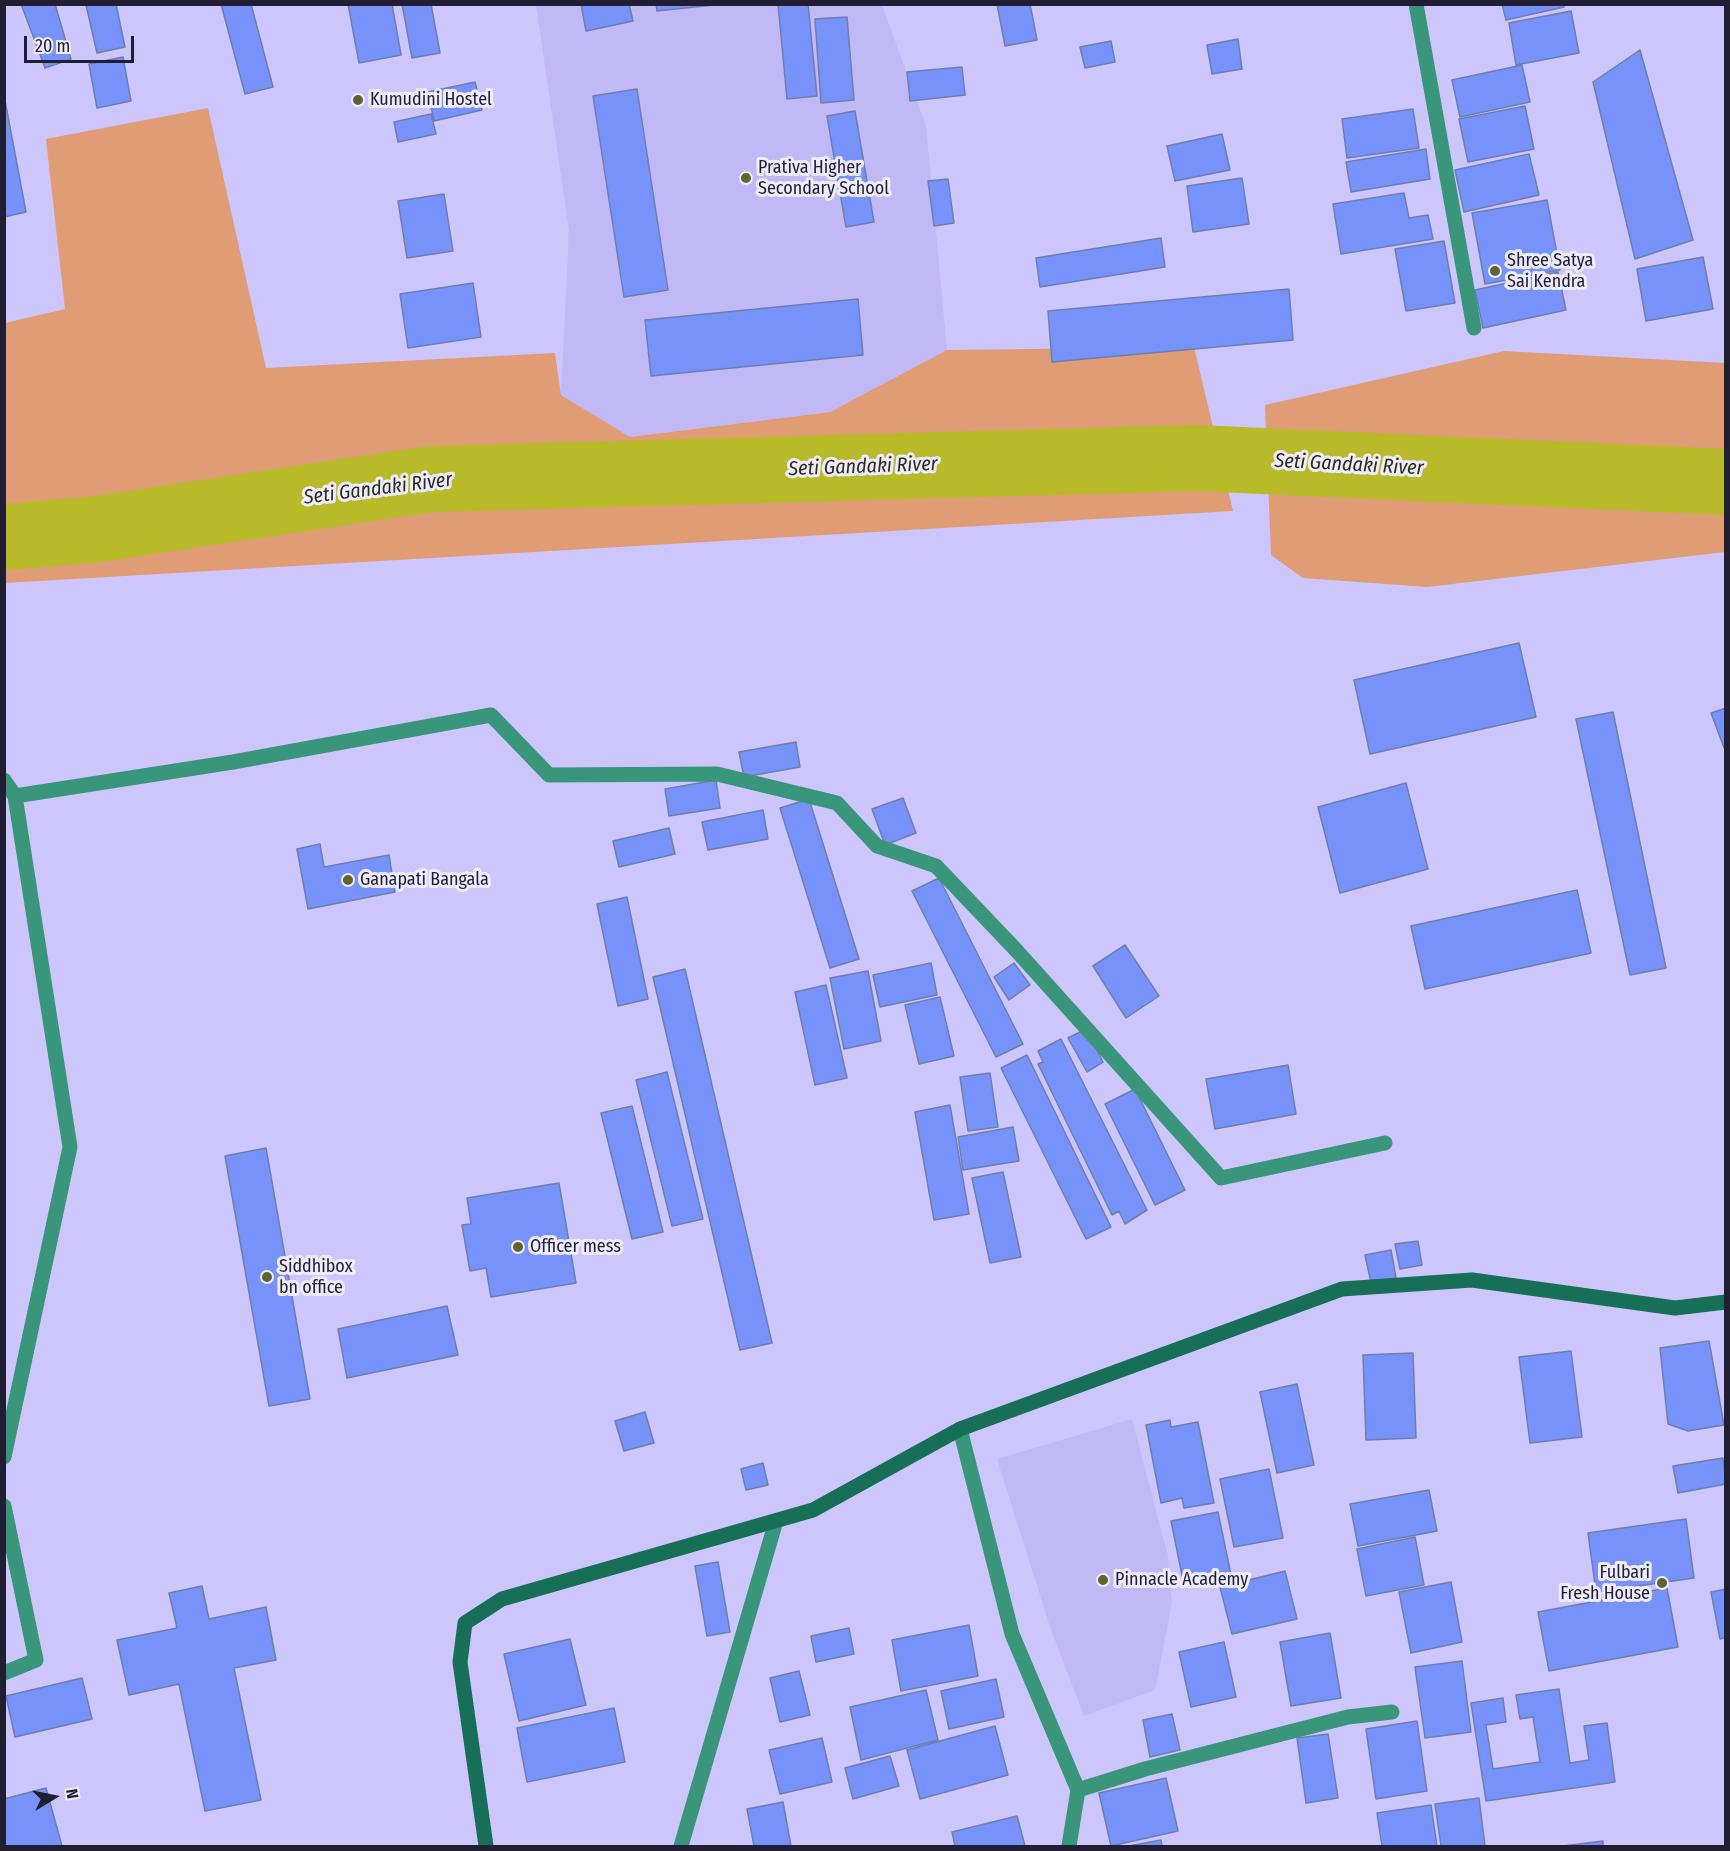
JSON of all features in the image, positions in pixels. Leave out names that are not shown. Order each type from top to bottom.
[{"type":"street","points":[[1416,4],[1474,328]]},
{"type":"street","points":[[15,796],[233,762],[491,715],[549,775],[717,774],[837,802],[877,846],[936,866],[1016,950],[1221,1178],[1385,1143]]},
{"type":"street","points":[[4,780],[15,796],[70,1147],[4,1457]]},
{"type":"street","points":[[486,1846],[460,1662],[465,1623],[501,1599],[813,1510],[960,1429],[1342,1289],[1472,1280],[1675,1308],[1725,1302]]},
{"type":"street","points":[[960,1429],[1012,1634],[1078,1790],[1069,1846]]},
{"type":"street","points":[[4,1506],[36,1660],[4,1673]]},
{"type":"street","points":[[681,1846],[776,1521]]},
{"type":"street","points":[[1078,1790],[1145,1768],[1348,1717],[1392,1712]]},
{"type":"shaded area","name":"Prativa Higher Secondary School","points":[[536,5],[882,5],[926,126],[947,350],[830,412],[630,437],[561,395],[569,230]]},
{"type":"shaded area","points":[[208,108],[266,368],[555,353],[561,395],[630,437],[830,412],[947,350],[1194,347],[1233,511],[5,583],[5,323],[65,309],[46,139]]},
{"type":"shaded area","points":[[1504,351],[1725,363],[1725,552],[1427,587],[1303,578],[1271,555],[1265,405]]},
{"type":"shaded area","name":"Pinnacle Academy","points":[[1132,1419],[1168,1556],[1172,1603],[1155,1690],[1084,1716],[1051,1630],[997,1459]]},
{"type":"building","points":[[21,4],[55,4],[71,59],[45,68]]},
{"type":"building","points":[[116,4],[125,47],[97,53],[86,5]]},
{"type":"building","points":[[221,4],[251,4],[273,87],[245,94]]},
{"type":"building","points":[[348,4],[392,4],[401,55],[359,63]]},
{"type":"building","points":[[402,4],[431,4],[440,53],[412,58]]},
{"type":"building","points":[[581,4],[629,4],[633,21],[586,31]]},
{"type":"building","points":[[656,4],[723,4],[657,11]]},
{"type":"building","points":[[778,4],[808,4],[817,96],[787,99]]},
{"type":"building","points":[[997,4],[1030,4],[1037,40],[1005,46]]},
{"type":"building","points":[[1502,4],[1563,4],[1564,7],[1506,20]]},
{"type":"building","points":[[1571,11],[1579,53],[1516,65],[1509,23]]},
{"type":"building","points":[[847,17],[854,100],[821,103],[815,19]]},
{"type":"building","points":[[1238,39],[1242,69],[1212,74],[1207,45]]},
{"type":"building","points":[[1111,41],[1115,62],[1085,68],[1080,47]]},
{"type":"building","points":[[1640,50],[1693,240],[1635,259],[1593,82]]},
{"type":"building","points":[[123,57],[131,101],[97,108],[89,64]]},
{"type":"building","points":[[1522,65],[1530,102],[1460,117],[1452,80]]},
{"type":"building","points":[[962,67],[965,95],[910,101],[907,72]]},
{"type":"building","points":[[475,82],[482,110],[434,121],[428,92]]},
{"type":"building","points":[[637,89],[668,290],[624,297],[593,96]]},
{"type":"building","points":[[4,95],[26,212],[4,217]]},
{"type":"building","points":[[1525,106],[1534,149],[1468,162],[1459,119]]},
{"type":"building","points":[[1413,109],[1419,148],[1347,158],[1342,119]]},
{"type":"building","points":[[855,111],[874,222],[846,227],[827,116]]},
{"type":"building","points":[[431,114],[436,134],[398,142],[394,122]]},
{"type":"building","points":[[1222,134],[1230,170],[1175,181],[1167,146]]},
{"type":"building","points":[[1426,149],[1430,179],[1351,192],[1346,162]]},
{"type":"building","points":[[1529,154],[1539,195],[1464,212],[1455,170]]},
{"type":"building","points":[[1242,178],[1249,224],[1193,232],[1187,186]]},
{"type":"building","points":[[948,179],[954,223],[934,226],[928,181]]},
{"type":"building","points":[[1404,193],[1409,218],[1428,215],[1433,239],[1341,254],[1333,204]]},
{"type":"building","points":[[444,194],[453,251],[407,258],[398,201]]},
{"type":"building","points":[[1547,200],[1560,270],[1485,284],[1472,213]]},
{"type":"building","points":[[1161,238],[1165,267],[1040,287],[1036,258]]},
{"type":"building","points":[[1444,241],[1455,303],[1406,311],[1395,249]]},
{"type":"building","points":[[1703,257],[1713,309],[1646,321],[1637,269]]},
{"type":"building","points":[[1558,272],[1566,310],[1483,328],[1475,290]]},
{"type":"building","points":[[473,283],[481,337],[408,348],[400,294]]},
{"type":"building","points":[[1289,289],[1293,340],[1052,362],[1048,311]]},
{"type":"building","points":[[858,299],[863,355],[651,376],[645,320]]},
{"type":"building","points":[[1519,643],[1536,717],[1370,754],[1354,680]]},
{"type":"building","points":[[1726,708],[1726,753],[1711,713]]},
{"type":"building","points":[[1613,712],[1666,968],[1630,975],[1576,719]]},
{"type":"building","points":[[796,742],[800,767],[744,777],[739,752]]},
{"type":"building","points":[[716,780],[720,808],[669,816],[665,789]]},
{"type":"building","points":[[1406,783],[1428,869],[1340,893],[1318,807]]},
{"type":"building","points":[[903,798],[916,833],[885,845],[872,809]]},
{"type":"building","points":[[809,799],[859,959],[830,968],[780,808]]},
{"type":"building","points":[[763,810],[768,839],[708,850],[702,822]]},
{"type":"building","points":[[669,828],[675,854],[619,867],[613,841]]},
{"type":"building","name":"Ganapati Bangala","points":[[320,844],[324,867],[389,855],[395,892],[308,909],[297,849]]},
{"type":"building","points":[[939,878],[1023,1044],[996,1057],[912,891]]},
{"type":"building","points":[[1577,890],[1591,953],[1425,989],[1411,926]]},
{"type":"building","points":[[627,897],[648,999],[618,1006],[597,904]]},
{"type":"building","points":[[1125,945],[1159,996],[1126,1018],[1093,966]]},
{"type":"building","points":[[931,963],[937,995],[880,1007],[873,975]]},
{"type":"building","points":[[1014,963],[1030,985],[1009,1000],[994,977]]},
{"type":"building","points":[[685,969],[772,1343],[740,1350],[653,977]]},
{"type":"building","points":[[868,971],[881,1041],[844,1049],[830,978]]},
{"type":"building","points":[[826,985],[847,1078],[815,1085],[795,992]]},
{"type":"building","points":[[940,997],[954,1056],[919,1064],[905,1005]]},
{"type":"building","points":[[1086,1029],[1103,1062],[1087,1072],[1068,1038]]},
{"type":"building","points":[[1061,1039],[1147,1210],[1125,1224],[1119,1211],[1112,1215],[1038,1064],[1043,1062],[1038,1051]]},
{"type":"building","points":[[1027,1055],[1111,1227],[1086,1239],[1001,1068]]},
{"type":"building","points":[[1288,1065],[1296,1114],[1215,1129],[1206,1079]]},
{"type":"building","points":[[667,1072],[703,1219],[672,1226],[636,1080]]},
{"type":"building","points":[[990,1073],[998,1127],[968,1131],[960,1077]]},
{"type":"building","points":[[1135,1089],[1185,1190],[1155,1205],[1105,1104]]},
{"type":"building","points":[[950,1105],[969,1214],[934,1220],[915,1112]]},
{"type":"building","points":[[632,1106],[663,1232],[632,1239],[601,1113]]},
{"type":"building","points":[[1013,1127],[1019,1161],[963,1170],[958,1137]]},
{"type":"building","name":"Siddhibox bn office","points":[[266,1148],[310,1399],[269,1406],[225,1156]]},
{"type":"building","points":[[1003,1172],[1021,1257],[990,1263],[972,1178]]},
{"type":"building","name":"Officer mess","points":[[559,1183],[576,1283],[491,1297],[486,1268],[470,1271],[462,1225],[471,1224],[467,1198]]},
{"type":"building","points":[[1418,1241],[1422,1265],[1400,1269],[1395,1244]]},
{"type":"building","points":[[1391,1250],[1396,1278],[1371,1283],[1365,1255]]},
{"type":"building","points":[[447,1306],[458,1355],[347,1378],[338,1329]]},
{"type":"building","points":[[1709,1341],[1724,1425],[1688,1431],[1668,1424],[1660,1348]]},
{"type":"building","points":[[1571,1351],[1582,1437],[1530,1443],[1519,1357]]},
{"type":"building","points":[[1413,1353],[1416,1438],[1366,1440],[1363,1355]]},
{"type":"building","points":[[1297,1384],[1314,1465],[1277,1473],[1260,1392]]},
{"type":"building","points":[[645,1412],[654,1443],[624,1451],[615,1421]]},
{"type":"building","points":[[1170,1420],[1171,1427],[1198,1422],[1214,1503],[1184,1508],[1182,1498],[1161,1503],[1146,1425]]},
{"type":"building","points":[[1723,1458],[1726,1484],[1678,1493],[1673,1466]]},
{"type":"building","points":[[763,1463],[768,1485],[746,1490],[741,1469]]},
{"type":"building","points":[[1269,1469],[1283,1538],[1234,1547],[1220,1479]]},
{"type":"building","points":[[1429,1490],[1437,1531],[1358,1546],[1350,1504]]},
{"type":"building","points":[[1218,1512],[1231,1575],[1184,1585],[1171,1521]]},
{"type":"building","points":[[1686,1519],[1694,1578],[1596,1592],[1588,1533]]},
{"type":"building","points":[[1415,1537],[1424,1585],[1366,1596],[1357,1549]]},
{"type":"building","points":[[718,1562],[730,1632],[707,1636],[695,1566]]},
{"type":"building","points":[[1285,1571],[1297,1619],[1232,1634],[1220,1587]]},
{"type":"building","points":[[1451,1582],[1462,1642],[1411,1653],[1399,1592]]},
{"type":"building","points":[[202,1586],[209,1619],[266,1607],[276,1660],[234,1668],[261,1800],[205,1811],[179,1684],[129,1695],[117,1640],[177,1628],[169,1593]]},
{"type":"building","points":[[1667,1588],[1678,1647],[1549,1671],[1538,1612]]},
{"type":"building","points":[[1726,1589],[1726,1638],[1720,1639],[1711,1592]]},
{"type":"building","points":[[969,1625],[978,1676],[901,1691],[892,1640]]},
{"type":"building","points":[[849,1628],[854,1654],[816,1662],[811,1636]]},
{"type":"building","points":[[1330,1633],[1341,1698],[1291,1706],[1280,1642]]},
{"type":"building","points":[[570,1639],[586,1705],[519,1721],[504,1654]]},
{"type":"building","points":[[1224,1642],[1236,1697],[1191,1707],[1179,1652]]},
{"type":"building","points":[[1462,1661],[1471,1732],[1425,1738],[1415,1667]]},
{"type":"building","points":[[799,1671],[810,1715],[780,1722],[770,1678]]},
{"type":"building","points":[[82,1678],[92,1719],[15,1737],[6,1696]]},
{"type":"building","points":[[996,1679],[1004,1717],[949,1729],[941,1691]]},
{"type":"building","points":[[1559,1689],[1570,1763],[1589,1760],[1584,1726],[1607,1723],[1615,1782],[1486,1801],[1471,1703],[1503,1698],[1506,1722],[1486,1725],[1493,1769],[1540,1762],[1533,1717],[1520,1719],[1516,1695]]},
{"type":"building","points":[[926,1690],[938,1740],[861,1760],[850,1707]]},
{"type":"building","points":[[614,1708],[625,1762],[527,1782],[517,1728]]},
{"type":"building","points":[[1172,1714],[1180,1750],[1150,1757],[1143,1720]]},
{"type":"building","points":[[1417,1721],[1427,1791],[1376,1799],[1366,1729]]},
{"type":"building","points":[[995,1726],[1008,1775],[920,1799],[907,1750]]},
{"type":"building","points":[[1328,1734],[1338,1798],[1306,1803],[1297,1738]]},
{"type":"building","points":[[822,1738],[832,1782],[780,1794],[769,1750]]},
{"type":"building","points":[[890,1756],[899,1786],[853,1799],[845,1768]]},
{"type":"building","points":[[1166,1778],[1178,1831],[1111,1846],[1099,1793]]},
{"type":"building","points":[[46,1788],[62,1846],[4,1846],[4,1799]]},
{"type":"building","points":[[1479,1798],[1485,1846],[1441,1846],[1435,1804]]},
{"type":"building","points":[[783,1802],[791,1846],[754,1846],[747,1809]]},
{"type":"building","points":[[1431,1805],[1437,1846],[1382,1846],[1377,1813]]},
{"type":"building","points":[[1017,1816],[1025,1846],[955,1846],[952,1832]]},
{"type":"building","points":[[1161,1840],[1162,1846],[1129,1846]]},
{"type":"building","points":[[1603,1841],[1603,1846],[1563,1846]]},
{"type":"waterway","name":"Seti Gandaki River","points":[[4,537],[90,530],[431,479],[1197,458],[1726,482]]},
{"type":"place","name":"Kumudini Hostel","points":[[358,100]]},
{"type":"place","name":"Prativa Higher Secondary School","points":[[746,178]]},
{"type":"place","name":"Shree Satya Sai Kendra","points":[[1495,271]]},
{"type":"place","name":"Ganapati Bangala","points":[[348,880]]},
{"type":"place","name":"Officer mess","points":[[518,1247]]},
{"type":"place","name":"Siddhibox bn office","points":[[267,1277]]},
{"type":"place","name":"Pinnacle Academy","points":[[1103,1580]]},
{"type":"place","name":"Fulbari Fresh House","points":[[1662,1583]]}]
